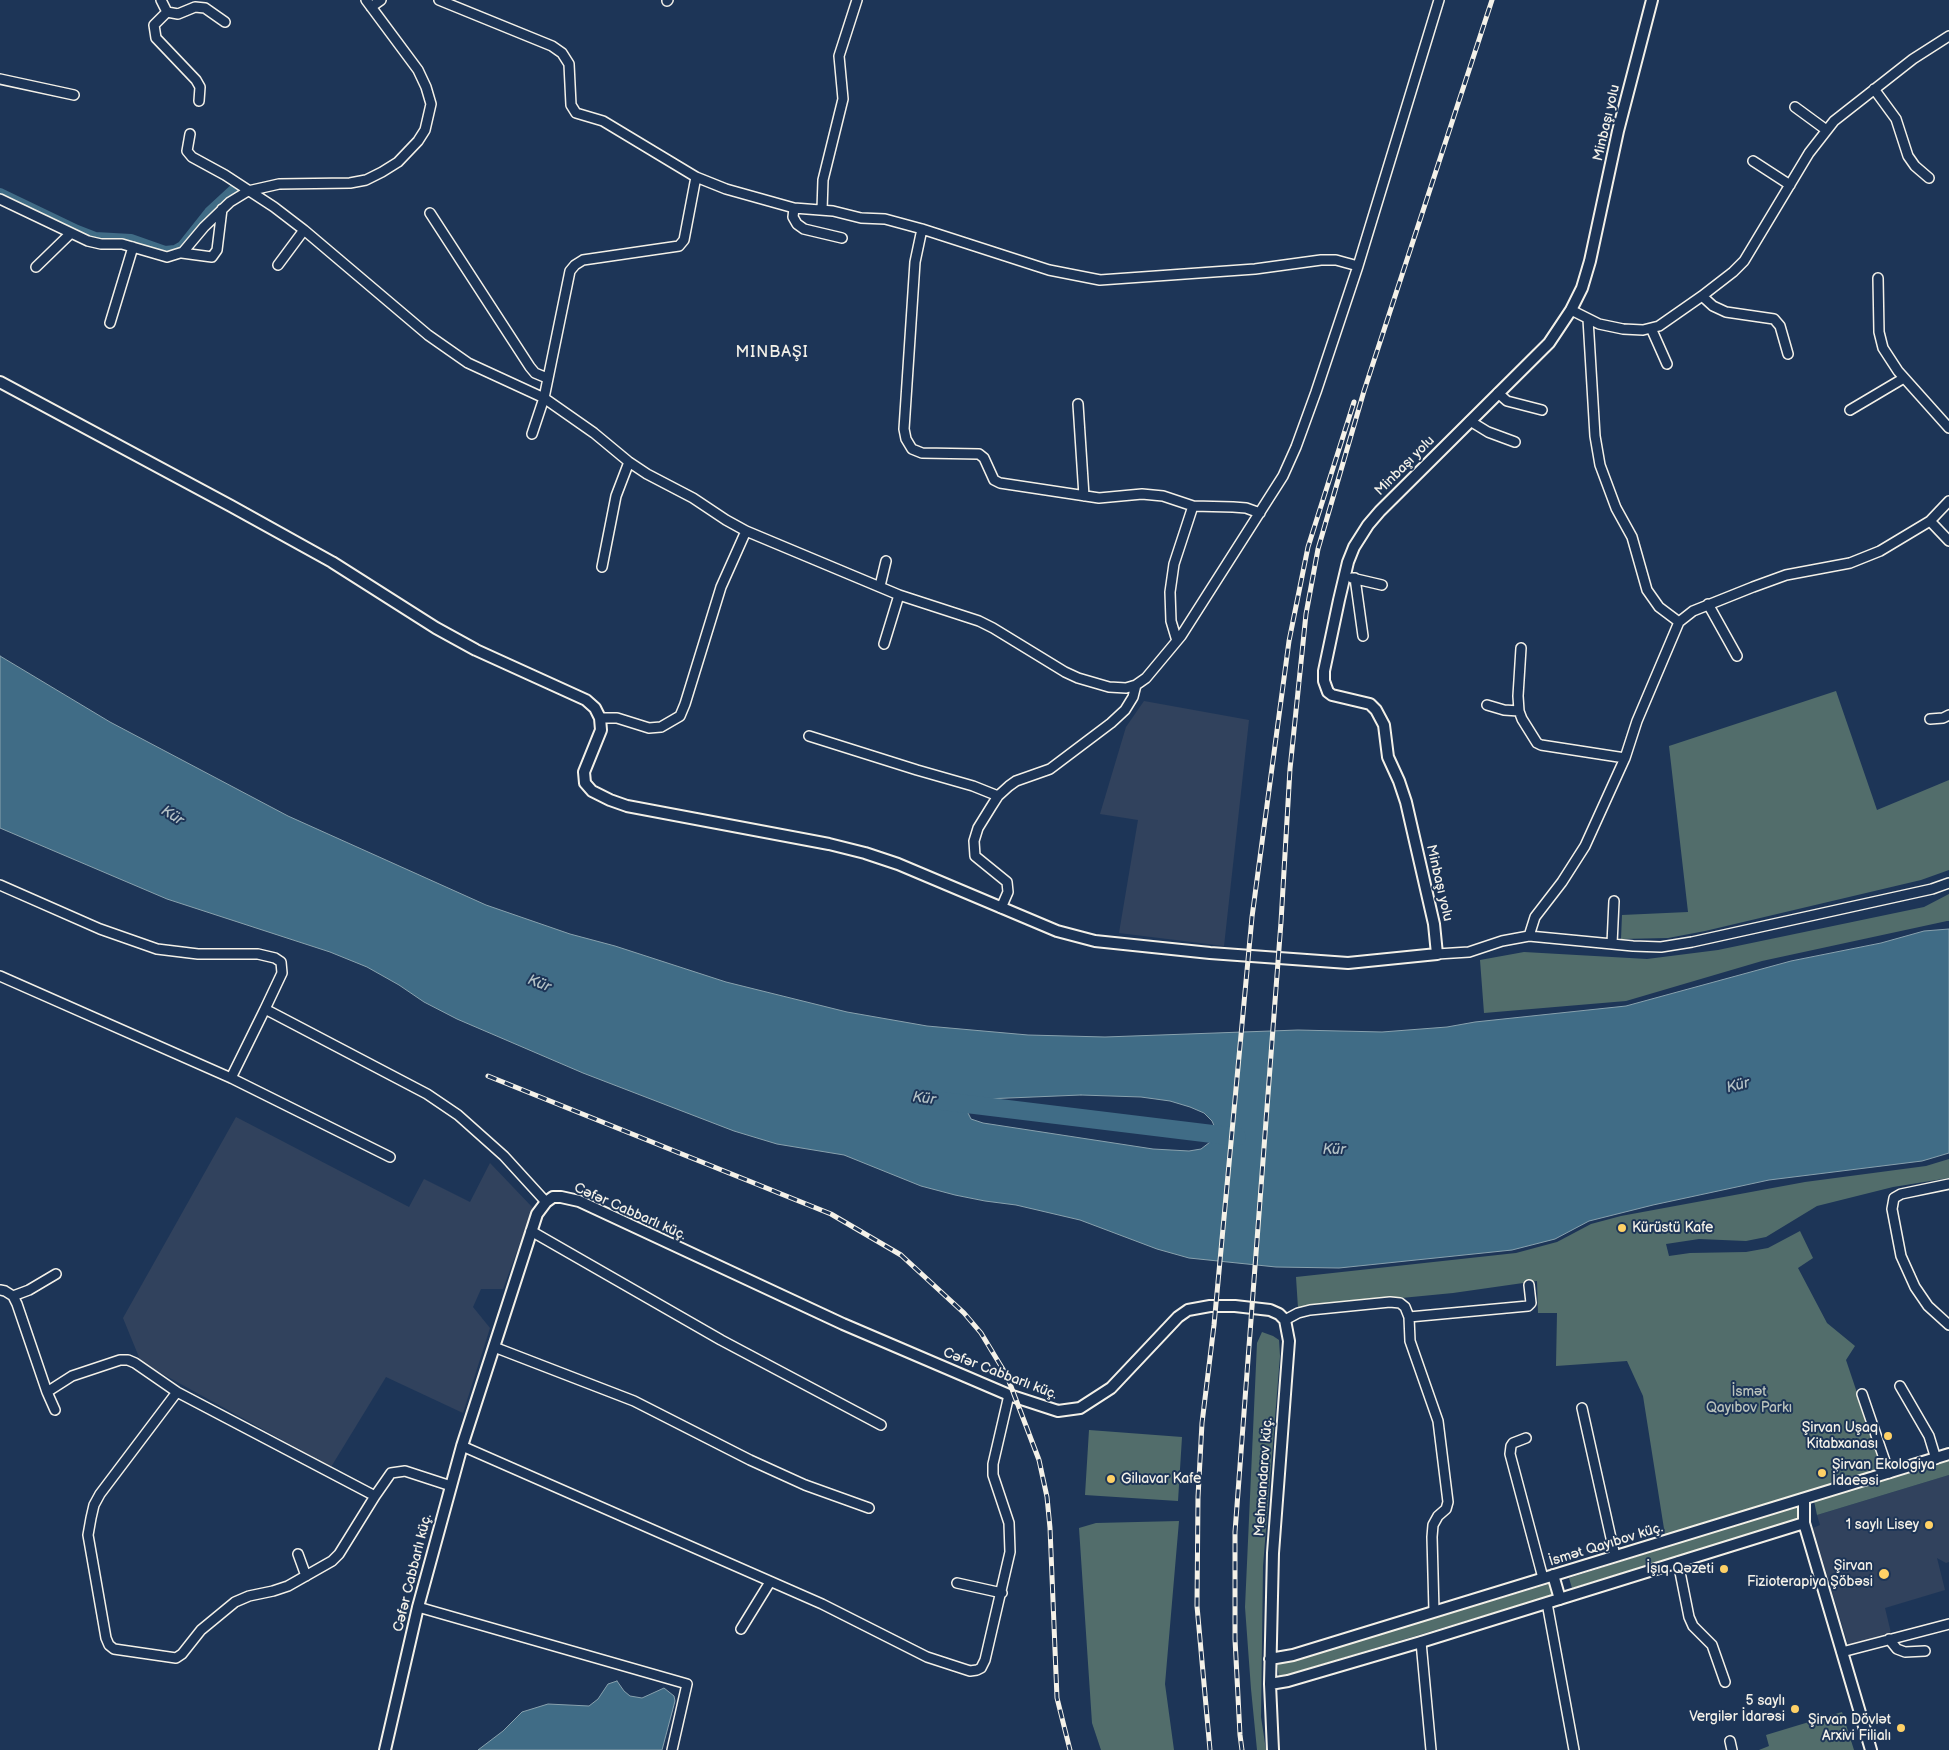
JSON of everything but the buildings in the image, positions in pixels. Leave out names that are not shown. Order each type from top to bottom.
[{"type":"street","points":[[161,0],[167,12]]},
{"type":"street","points":[[182,253],[222,209],[248,191],[279,184],[350,183],[366,180],[398,162],[418,141],[426,130],[429,117],[430,104],[426,87],[409,57],[369,3],[381,0]]},
{"type":"street","points":[[439,0],[552,46],[562,53],[569,64],[570,106],[576,113],[603,121],[696,177],[726,189],[794,208],[822,210],[861,218],[885,219],[1049,270],[1100,280],[1255,269],[1321,260],[1336,260],[1358,266]]},
{"type":"street","points":[[822,210],[823,180],[843,99],[839,56],[857,0]]},
{"type":"street","points":[[190,134],[187,151],[192,157],[225,175],[274,207],[428,335],[468,363],[544,398],[647,474],[693,498],[746,531],[899,595],[993,628],[1064,672],[1078,678],[1110,687],[1126,688],[1136,685],[1159,663],[1177,641],[1283,476],[1296,446],[1358,266],[1439,0]]},
{"type":"street","name":"Minbaşı yolu","points":[[1437,954],[1434,924],[1406,802],[1388,757],[1384,725],[1376,710],[1370,704],[1332,695],[1328,692],[1324,681],[1324,671],[1344,576],[1354,547],[1368,525],[1549,342],[1571,310],[1582,288],[1590,261],[1618,131],[1652,0]]},
{"type":"street","points":[[167,12],[178,14],[195,7],[205,8],[224,22]]},
{"type":"street","points":[[167,12],[154,25],[156,38],[196,80],[201,92],[199,101]]},
{"type":"street","points":[[1571,310],[1588,320],[1622,329],[1643,330],[1667,321],[1702,296],[1744,261],[1825,130],[1842,113],[1918,55],[1949,36]]},
{"type":"street","points":[[0,79],[74,95]]},
{"type":"street","points":[[1874,89],[1896,119],[1908,156],[1915,166],[1929,178]]},
{"type":"street","points":[[1795,107],[1825,130]]},
{"type":"street","points":[[1754,161],[1790,185]]},
{"type":"street","points":[[532,434],[544,398],[570,271],[583,260],[679,246],[684,240],[696,177]]},
{"type":"street","points":[[0,199],[70,234],[94,243],[133,247],[167,257],[182,253],[212,257],[217,250],[222,209]]},
{"type":"street","points":[[794,208],[793,217],[796,224],[804,229],[842,238]]},
{"type":"street","points":[[430,212],[530,367],[535,373],[547,378]]},
{"type":"street","points":[[922,229],[915,262],[904,428],[906,439],[912,449],[922,453],[979,454],[984,458],[994,480],[1000,483],[1099,498],[1142,494],[1162,496],[1193,506],[1246,508],[1260,513]]},
{"type":"street","points":[[278,265],[304,230]]},
{"type":"street","points":[[36,267],[70,234]]},
{"type":"street","points":[[110,323],[133,247]]},
{"type":"street","points":[[1878,278],[1879,332],[1883,348],[1904,378],[1949,428]]},
{"type":"street","points":[[1702,296],[1713,306],[1726,312],[1774,319],[1780,326],[1788,354]]},
{"type":"street","points":[[1588,320],[1595,436],[1600,465],[1616,508],[1632,537],[1647,590],[1659,606],[1680,622]]},
{"type":"street","points":[[1651,328],[1667,364]]},
{"type":"street","points":[[1850,410],[1904,378]]},
{"type":"street","points":[[0,382],[307,548],[476,650],[586,700],[595,708],[600,718],[601,730],[584,772],[585,783],[592,791],[627,806],[829,844],[865,853],[898,864],[1001,908],[1078,938],[1122,945],[1348,963],[1469,952],[1502,941],[1529,936],[1661,947],[1692,942],[1932,889],[1949,883]]},
{"type":"street","points":[[1498,393],[1507,401],[1542,410]]},
{"type":"street","points":[[1078,404],[1084,496]]},
{"type":"street","points":[[1470,420],[1488,432],[1515,442]]},
{"type":"street","points":[[602,567],[616,496],[629,462]]},
{"type":"street","points":[[1529,936],[1535,917],[1562,882],[1585,846],[1625,758],[1636,721],[1680,622],[1693,610],[1786,576],[1850,563],[1880,551],[1930,521],[1949,501]]},
{"type":"street","points":[[1177,641],[1171,622],[1170,592],[1174,564],[1193,506]]},
{"type":"street","points":[[1930,521],[1949,540]]},
{"type":"street","points":[[600,718],[617,718],[649,728],[661,728],[680,716],[721,587],[746,531]]},
{"type":"street","points":[[880,586],[886,561]]},
{"type":"street","points":[[1344,576],[1382,585]]},
{"type":"street","points":[[1355,578],[1363,636]]},
{"type":"street","points":[[884,644],[899,595]]},
{"type":"street","points":[[1708,604],[1736,656]]},
{"type":"street","points":[[1521,648],[1519,712],[1535,739],[1541,745],[1625,758]]},
{"type":"street","points":[[1001,908],[1008,892],[1007,882],[975,856],[974,841],[978,828],[998,796],[1016,781],[1050,769],[1062,762],[1111,723],[1125,710],[1133,697],[1136,685]]},
{"type":"street","points":[[1487,706],[1519,712]]},
{"type":"street","points":[[1930,719],[1949,716]]},
{"type":"street","points":[[809,736],[973,786],[998,796]]},
{"type":"street","points":[[0,885],[100,929],[158,949],[198,954],[258,954],[275,958],[280,962],[282,973],[231,1078]]},
{"type":"street","points":[[1612,944],[1614,901]]},
{"type":"street","points":[[0,976],[231,1078],[390,1157]]},
{"type":"street","points":[[266,1009],[427,1094],[458,1115],[504,1156],[546,1202]]},
{"type":"street","points":[[1949,1184],[1901,1194],[1894,1198],[1892,1209],[1901,1256],[1915,1287],[1928,1306],[1949,1325]]},
{"type":"street","name":"Cəfər Cabbarlı küç.","points":[[385,1750],[418,1607],[462,1446],[537,1214],[546,1202],[553,1197],[579,1201],[842,1324],[1009,1395],[1058,1411],[1080,1408],[1111,1388],[1178,1317],[1188,1310],[1235,1306],[1270,1310],[1279,1314],[1285,1320]]},
{"type":"street","points":[[531,1231],[721,1340],[881,1425]]},
{"type":"street","points":[[13,1296],[29,1290],[56,1274]]},
{"type":"street","points":[[1409,1317],[1528,1306],[1531,1303],[1529,1285]]},
{"type":"street","points":[[0,1290],[13,1296],[47,1392],[56,1410]]},
{"type":"street","points":[[1285,1320],[1298,1313],[1310,1310],[1390,1302],[1400,1303],[1405,1307],[1409,1317],[1410,1340],[1438,1421],[1448,1502],[1446,1509],[1438,1516],[1433,1525],[1434,1611]]},
{"type":"street","name":"Mehmandarov küç.","points":[[1274,1750],[1270,1659],[1275,1508],[1289,1341],[1285,1320]]},
{"type":"street","points":[[494,1347],[634,1401],[797,1481],[869,1508]]},
{"type":"street","points":[[47,1392],[72,1376],[120,1360],[135,1363],[177,1392],[375,1496]]},
{"type":"street","points":[[1900,1386],[1929,1436],[1936,1458]]},
{"type":"street","points":[[177,1392],[94,1505],[88,1535],[106,1638],[109,1645],[114,1649],[176,1658],[182,1654],[201,1630],[235,1602],[249,1596],[281,1588],[332,1561],[339,1554],[386,1478],[397,1471],[405,1471],[451,1486]]},
{"type":"street","points":[[1862,1394],[1889,1473]]},
{"type":"street","points":[[462,1446],[844,1615],[927,1656],[970,1671],[982,1668],[986,1660],[1010,1552],[1011,1537],[1009,1523],[993,1475],[993,1464],[1009,1395]]},
{"type":"street","points":[[1582,1408],[1615,1556]]},
{"type":"street","points":[[1526,1438],[1513,1443],[1510,1454],[1548,1576],[1560,1599]]},
{"type":"street","name":"İsmət Qayıbov küç.","points":[[1270,1659],[1293,1655],[1949,1454]]},
{"type":"street","points":[[1804,1499],[1804,1523],[1872,1750]]},
{"type":"street","points":[[1270,1684],[1422,1642],[1804,1523]]},
{"type":"street","points":[[298,1554],[306,1576]]},
{"type":"street","points":[[1678,1562],[1689,1617],[1693,1626],[1712,1645],[1725,1682]]},
{"type":"street","points":[[741,1629],[770,1582]]},
{"type":"street","points":[[957,1582],[1002,1593]]},
{"type":"street","points":[[1547,1603],[1574,1750]]},
{"type":"street","points":[[418,1607],[687,1684],[672,1750]]},
{"type":"street","points":[[1842,1652],[1949,1624]]},
{"type":"street","points":[[1889,1639],[1897,1649],[1905,1652],[1925,1652]]},
{"type":"street","points":[[1422,1642],[1431,1750]]},
{"type":"shaded area","points":[[1144,701],[1249,720],[1224,946],[1119,933],[1138,820],[1100,814],[1126,727]]},
{"type":"shaded area","points":[[236,1117],[409,1207],[424,1179],[470,1202],[490,1163],[533,1208],[503,1289],[481,1289],[473,1307],[490,1328],[463,1413],[386,1377],[331,1467],[141,1362],[123,1318]]},
{"type":"shaded area","name":"Şirvan Fizioterapiya Şöbəsi","points":[[1949,1475],[1949,1562],[1946,1563],[1937,1558],[1945,1590],[1885,1608],[1891,1633],[1848,1645],[1813,1528],[1820,1525],[1817,1515]]},
{"type":"green space","points":[[1836,691],[1877,810],[1949,780],[1949,870],[1921,880],[1705,931],[1668,938],[1621,939],[1622,915],[1688,912],[1669,746]]},
{"type":"green space","points":[[1949,894],[1949,921],[1762,961],[1626,1001],[1484,1013],[1480,960],[1524,952],[1647,959],[1718,950],[1924,907]]},
{"type":"green space","name":"İsmət Qayıbov Parkı","points":[[1949,1159],[1949,1178],[1893,1187],[1817,1206],[1766,1237],[1746,1241],[1699,1239],[1666,1244],[1669,1256],[1690,1253],[1746,1252],[1768,1248],[1800,1231],[1813,1258],[1798,1268],[1827,1323],[1855,1346],[1846,1360],[1883,1470],[1665,1535],[1643,1396],[1627,1361],[1556,1366],[1557,1313],[1538,1313],[1537,1281],[1453,1293],[1298,1308],[1296,1277],[1516,1253],[1557,1242],[1591,1224],[1621,1216],[1805,1182],[1926,1166]]},
{"type":"green space","points":[[1262,1332],[1279,1340],[1280,1356],[1263,1566],[1261,1717],[1266,1750],[1257,1750],[1245,1607],[1257,1343]]},
{"type":"green space","points":[[1089,1430],[1182,1437],[1178,1501],[1085,1495]]},
{"type":"green space","points":[[1949,1460],[1949,1475],[1817,1515],[1814,1501]]},
{"type":"green space","points":[[1797,1506],[1797,1519],[1572,1588],[1569,1578]]},
{"type":"green space","points":[[1179,1521],[1165,1684],[1174,1750],[1101,1750],[1092,1723],[1079,1528],[1096,1523]]},
{"type":"green space","points":[[1549,1584],[1552,1595],[1279,1677],[1277,1665]]},
{"type":"green space","points":[[1842,1712],[1854,1750],[1759,1750],[1769,1746],[1766,1735]]},
{"type":"water","name":"Kür","points":[[0,656],[110,722],[288,816],[486,905],[570,934],[615,946],[726,982],[847,1012],[927,1026],[1028,1035],[1105,1037],[1298,1030],[1382,1032],[1447,1027],[1475,1022],[1626,1006],[1791,961],[1881,943],[1924,931],[1949,929],[1949,1153],[1922,1161],[1769,1180],[1653,1205],[1589,1221],[1555,1239],[1512,1250],[1339,1268],[1276,1267],[1189,1258],[1157,1249],[1080,1220],[1016,1205],[955,1195],[921,1186],[844,1155],[777,1144],[734,1131],[583,1073],[457,1019],[424,1002],[367,967],[330,952],[167,899],[0,828]],"holes":[[[1081,1095],[1141,1097],[1170,1101],[1204,1113],[1212,1121],[1216,1130],[1214,1139],[1201,1149],[1189,1151],[1153,1149],[983,1123],[971,1119],[965,1107],[967,1103],[985,1099]]]},
{"type":"water","points":[[617,1681],[630,1696],[642,1698],[664,1688],[674,1696],[675,1701],[662,1750],[478,1750],[503,1731],[522,1712],[548,1704],[589,1706],[598,1699],[608,1684]]},
{"type":"waterway","points":[[0,193],[95,237],[131,239],[165,251],[175,250],[182,246],[209,212],[235,188]]},
{"type":"waterway","name":"Kür","points":[[942,1101],[1237,1137]]},
{"type":"railway","points":[[1242,1750],[1235,1639],[1235,1532],[1281,922],[1290,769],[1306,614],[1318,549],[1364,391],[1492,0]]},
{"type":"railway","points":[[1210,1750],[1197,1606],[1198,1497],[1202,1423],[1214,1325],[1252,917],[1289,641],[1308,547],[1354,402]]},
{"type":"railway","points":[[488,1076],[831,1214],[901,1255],[964,1313],[981,1333],[1007,1376],[1039,1460],[1047,1497],[1050,1528],[1057,1698],[1070,1750]]},
{"type":"place","name":"Kürüstü Kafe","points":[[1622,1228]]},
{"type":"place","name":"Şirvan Uşaq Kitabxanası","points":[[1888,1436]]},
{"type":"place","name":"Şirvan Ekologiya İdaeəsi","points":[[1822,1473]]},
{"type":"place","name":"Gilıavar Kafe","points":[[1111,1479]]},
{"type":"place","name":"1 saylı Lisey","points":[[1929,1525]]},
{"type":"place","name":"İşıq Qəzeti","points":[[1724,1569]]},
{"type":"place","name":"Şirvan Fizioterapiya Şöbəsi","points":[[1884,1574]]},
{"type":"place","name":"5 saylı Vergilər İdarəsi","points":[[1795,1709]]},
{"type":"place","name":"Şirvan Dövlət Arxivi Filialı","points":[[1901,1728]]},
{"type":"district","name":"MINBAŞI","points":[[772,353]]}]
